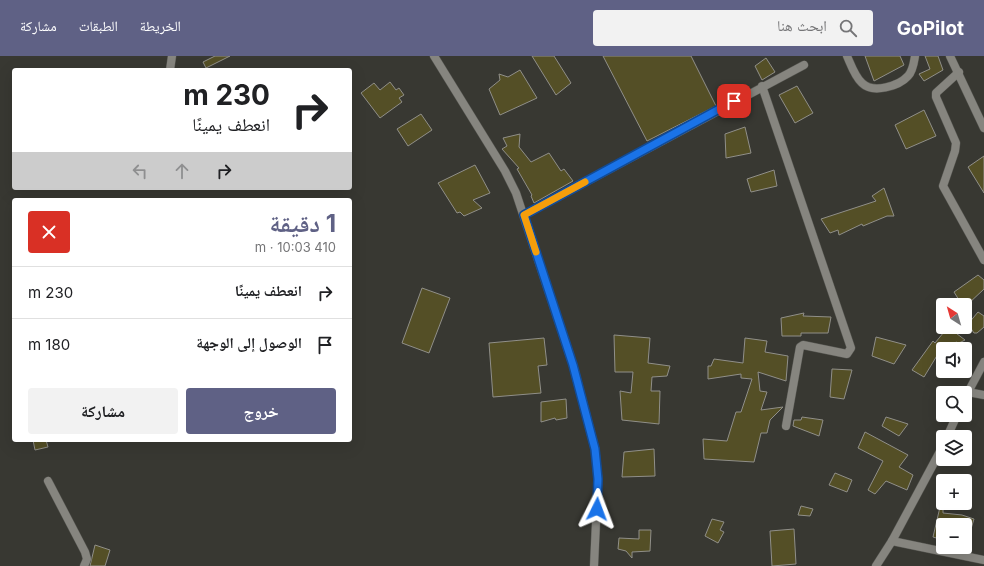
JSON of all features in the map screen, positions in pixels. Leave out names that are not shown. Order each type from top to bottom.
[{"type":"street","points":[[170,68],[172,56]]},
{"type":"street","points":[[444,56],[435,58],[505,171],[524,215],[573,365],[595,449],[598,479],[594,566]]},
{"type":"street","points":[[847,56],[861,82],[866,86],[876,88],[896,84],[906,78],[911,73],[915,56]]},
{"type":"street","points":[[950,56],[959,72],[984,128]]},
{"type":"street","points":[[524,215],[762,86],[804,65]]},
{"type":"street","points":[[959,72],[936,93],[936,97],[956,143],[955,151],[943,186],[984,260]]},
{"type":"street","points":[[762,86],[851,348],[847,354],[803,345],[800,347],[786,426]]},
{"type":"street","points":[[971,386],[984,362]]},
{"type":"street","points":[[972,395],[984,396]]},
{"type":"street","points":[[876,566],[892,541],[936,459]]},
{"type":"street","points":[[48,481],[85,552],[87,559],[84,566]]},
{"type":"street","points":[[892,541],[984,560]]},
{"type":"building","points":[[215,56],[230,56],[206,68],[203,62]]},
{"type":"building","points":[[532,56],[554,56],[571,83],[556,95]]},
{"type":"building","points":[[603,56],[691,56],[716,106],[647,141]]},
{"type":"building","points":[[865,56],[900,56],[904,65],[874,81]]},
{"type":"building","points":[[925,56],[938,56],[943,70],[924,81],[919,74],[930,69]]},
{"type":"building","points":[[766,58],[775,72],[762,80],[755,66]]},
{"type":"building","points":[[520,70],[537,98],[500,115],[489,89],[500,80],[499,74],[508,77]]},
{"type":"building","points":[[390,82],[396,90],[399,88],[404,95],[399,98],[402,102],[380,118],[361,93],[374,83],[380,90]]},
{"type":"building","points":[[797,86],[813,113],[795,123],[779,95]]},
{"type":"building","points":[[924,110],[936,136],[906,149],[895,125]]},
{"type":"building","points":[[421,114],[432,130],[408,146],[397,129]]},
{"type":"building","points":[[745,127],[751,153],[726,158],[725,134]]},
{"type":"building","points":[[520,134],[519,147],[531,162],[549,153],[561,171],[564,169],[573,181],[534,203],[531,196],[532,195],[517,169],[519,168],[502,149],[507,146],[503,138]]},
{"type":"building","points":[[984,156],[984,193],[968,167]]},
{"type":"building","points":[[475,165],[490,193],[473,200],[482,208],[464,216],[460,212],[457,213],[438,183]]},
{"type":"building","points":[[774,170],[777,186],[751,192],[747,179]]},
{"type":"building","points":[[884,188],[894,216],[887,216],[863,226],[862,224],[839,235],[838,230],[830,233],[821,219],[876,201],[872,196]]},
{"type":"building","points":[[978,275],[984,280],[984,289],[972,300],[972,298],[958,298],[954,292]]},
{"type":"building","points":[[422,288],[450,298],[429,353],[402,343]]},
{"type":"building","points":[[978,312],[984,316],[984,327],[977,333],[974,333],[972,330],[972,319]]},
{"type":"building","points":[[804,313],[803,316],[831,317],[828,333],[801,333],[801,336],[782,336],[781,318]]},
{"type":"building","points":[[942,334],[957,334],[965,340],[961,342],[936,342],[936,357],[924,377],[912,370],[933,341],[935,343]]},
{"type":"building","points":[[614,335],[650,338],[648,363],[670,366],[667,376],[652,377],[651,391],[660,391],[659,424],[622,420],[620,391],[631,393],[633,372],[615,372]]},
{"type":"building","points":[[876,337],[906,345],[894,364],[872,356]]},
{"type":"building","points":[[544,338],[547,365],[538,366],[541,393],[493,397],[489,343]]},
{"type":"building","points":[[745,338],[767,341],[765,352],[788,356],[786,381],[758,372],[760,391],[767,392],[761,410],[783,407],[770,420],[767,433],[761,433],[754,462],[704,459],[703,439],[727,441],[736,412],[741,412],[752,379],[741,378],[741,374],[708,379],[708,366],[711,366],[714,359],[743,363]]},
{"type":"building","points":[[832,369],[852,370],[844,399],[830,397]]},
{"type":"building","points":[[566,399],[567,418],[556,420],[555,418],[541,422],[541,402]]},
{"type":"building","points":[[802,417],[823,420],[819,436],[793,426],[794,420],[801,420]]},
{"type":"building","points":[[886,417],[908,424],[899,436],[882,426]]},
{"type":"building","points":[[865,432],[908,455],[899,467],[913,475],[907,490],[886,481],[875,494],[868,490],[883,461],[858,448]]},
{"type":"building","points":[[33,442],[47,442],[48,447],[35,450]]},
{"type":"building","points":[[654,449],[655,476],[622,477],[624,452]]},
{"type":"building","points":[[835,473],[852,480],[847,492],[829,485]]},
{"type":"building","points":[[801,506],[813,509],[810,516],[798,515]]},
{"type":"building","points":[[939,510],[943,510],[943,513],[962,515],[971,518],[937,518]]},
{"type":"building","points":[[712,519],[724,522],[720,530],[724,532],[718,543],[705,536]]},
{"type":"building","points":[[936,524],[936,538],[933,537]]},
{"type":"building","points":[[794,529],[796,564],[772,566],[770,531]]},
{"type":"building","points":[[639,530],[651,530],[650,551],[632,552],[632,558],[626,551],[618,549],[619,538],[639,539]]},
{"type":"building","points":[[95,545],[110,550],[105,566],[90,566]]},
{"type":"slow traffic","points":[[536,252],[524,215],[585,182]]},
{"type":"route","points":[[597,509],[598,479],[595,449],[573,365],[524,215],[734,101]]}]
